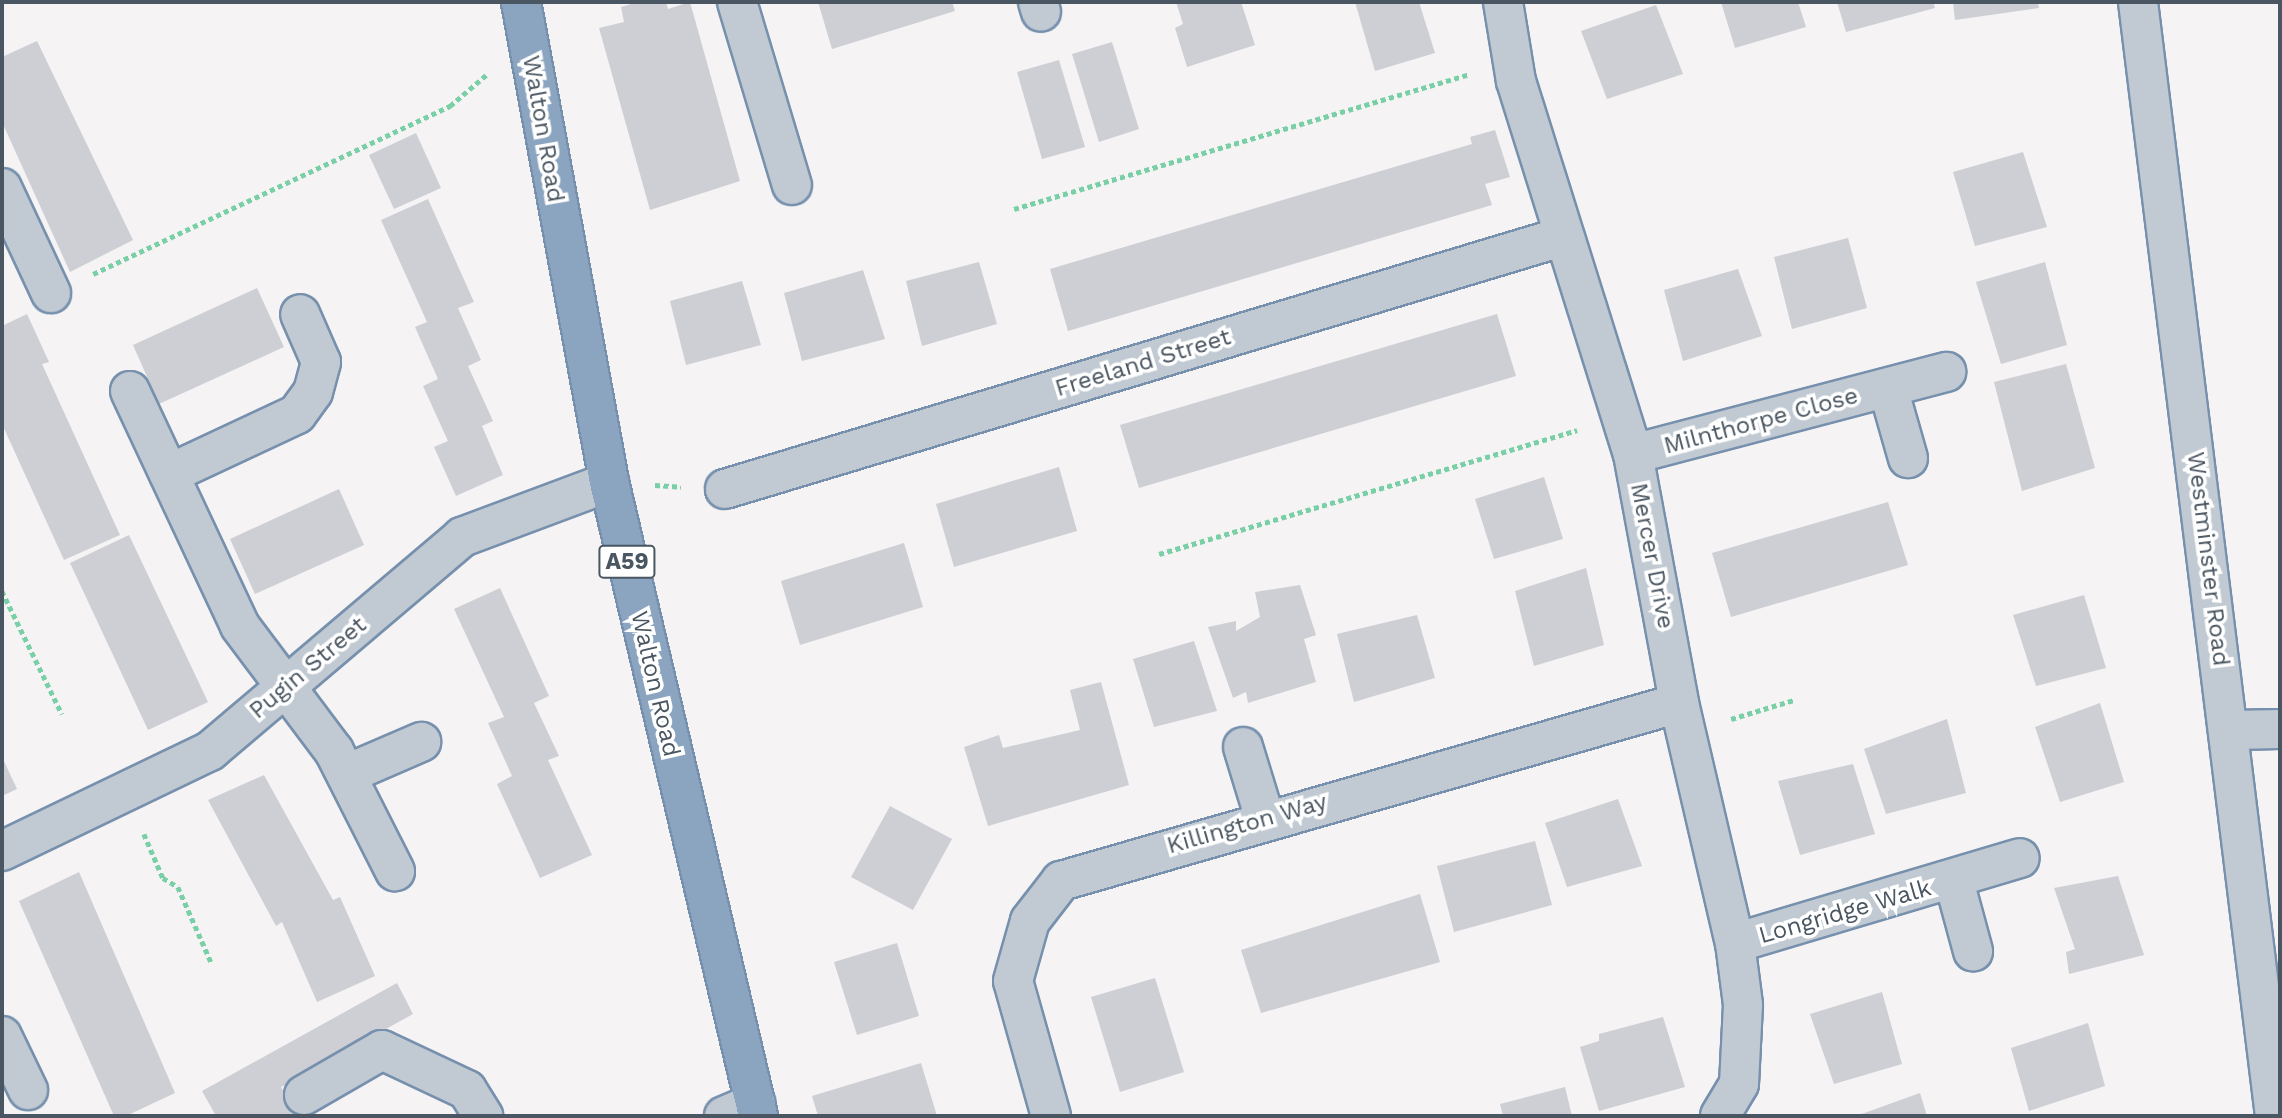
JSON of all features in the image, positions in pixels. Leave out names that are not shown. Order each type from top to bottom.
[{"type":"highway","name":"Walton Road","points":[[521,2],[609,482],[746,1112]]},
{"type":"street","points":[[737,2],[792,185]]},
{"type":"street","name":"Mercer Drive","points":[[1503,2],[1513,61],[1561,237],[1633,454],[1683,718],[1735,943],[1742,1005],[1739,1084],[1720,1116]]},
{"type":"street","name":"Westminster Road","points":[[2138,2],[2231,730],[2275,1116]]},
{"type":"street","points":[[2,188],[51,293]]},
{"type":"street","name":"Freeland Street","points":[[725,489],[1561,237]]},
{"type":"street","points":[[169,474],[297,414],[313,392],[321,362],[300,314]]},
{"type":"street","name":"Milnthorpe Close","points":[[1633,454],[1946,372]]},
{"type":"street","name":"Milnthorpe Close","points":[[1888,388],[1908,458]]},
{"type":"street","points":[[130,391],[240,626],[288,686],[347,774],[395,871]]},
{"type":"street","name":"Pugin Street","points":[[2,851],[210,751],[462,537],[609,482]]},
{"type":"street","name":"Killington Way","points":[[1051,1116],[1013,981],[1030,921],[1061,881],[1265,819],[1683,718]]},
{"type":"street","points":[[2231,730],[2280,729]]},
{"type":"street","points":[[347,774],[421,742]]},
{"type":"street","points":[[1243,747],[1265,819]]},
{"type":"street","name":"Longridge Walk","points":[[1735,943],[1954,881],[2020,858]]},
{"type":"street","name":"Longridge Walk","points":[[1954,881],[1973,951]]},
{"type":"street","points":[[2,1035],[28,1090]]},
{"type":"street","points":[[304,1095],[382,1050],[467,1090],[483,1116]]},
{"type":"path","points":[[51,293],[450,106],[527,41]]},
{"type":"path","points":[[1014,209],[1513,61]]},
{"type":"path","points":[[1159,554],[1620,417]]},
{"type":"path","points":[[609,482],[725,489]]},
{"type":"path","points":[[2,591],[62,714]]},
{"type":"path","points":[[1683,718],[1794,700]]},
{"type":"path","points":[[126,791],[163,878],[178,887],[212,964]]},
{"type":"building","points":[[638,2],[666,2],[668,9],[690,2],[740,181],[650,210],[599,28],[624,22],[621,7]]},
{"type":"building","points":[[818,2],[952,2],[955,11],[832,49]]},
{"type":"building","points":[[1176,2],[1241,2],[1255,45],[1187,67],[1175,28],[1183,24]]},
{"type":"building","points":[[1355,2],[1419,2],[1435,53],[1375,71]]},
{"type":"building","points":[[1721,2],[1798,2],[1806,27],[1735,48]]},
{"type":"building","points":[[1837,2],[1933,2],[1935,8],[1846,32]]},
{"type":"building","points":[[1953,2],[2038,2],[2039,8],[1955,20]]},
{"type":"building","points":[[1656,5],[1683,74],[1607,99],[1581,31]]},
{"type":"building","points":[[37,41],[133,240],[70,272],[2,122],[2,57]]},
{"type":"building","points":[[1112,42],[1139,129],[1099,142],[1072,54]]},
{"type":"building","points":[[1059,60],[1085,147],[1042,159],[1017,72]]},
{"type":"building","points":[[1495,130],[1510,177],[1485,184],[1492,205],[1068,331],[1050,269],[1472,144],[1470,137]]},
{"type":"building","points":[[416,133],[441,188],[394,209],[369,155]]},
{"type":"building","points":[[2023,152],[2047,227],[1975,246],[1953,172]]},
{"type":"building","points":[[428,199],[474,302],[458,308],[481,360],[468,366],[493,421],[482,426],[503,475],[456,496],[434,447],[448,441],[423,386],[438,379],[415,327],[427,322],[381,220]]},
{"type":"building","points":[[1848,238],[1867,308],[1792,329],[1774,257]]},
{"type":"building","points":[[979,262],[997,324],[922,346],[906,281]]},
{"type":"building","points":[[2045,262],[2067,345],[2001,364],[1976,282]]},
{"type":"building","points":[[1738,269],[1762,336],[1683,361],[1664,290]]},
{"type":"building","points":[[863,270],[885,339],[802,361],[784,293]]},
{"type":"building","points":[[742,281],[761,345],[686,365],[670,301]]},
{"type":"building","points":[[257,288],[284,347],[159,404],[133,345]]},
{"type":"building","points":[[27,314],[49,362],[42,364],[120,535],[64,560],[2,424],[2,326]]},
{"type":"building","points":[[1497,314],[1516,376],[1139,488],[1120,425]]},
{"type":"building","points":[[2066,364],[2095,468],[2022,491],[1994,382]]},
{"type":"building","points":[[1059,467],[1077,531],[954,567],[936,504]]},
{"type":"building","points":[[1544,477],[1563,539],[1494,559],[1475,499]]},
{"type":"building","points":[[339,489],[364,545],[255,594],[230,539]]},
{"type":"building","points":[[1888,502],[1908,565],[1731,617],[1712,553]]},
{"type":"building","points":[[129,535],[208,702],[148,730],[70,563]]},
{"type":"building","points":[[904,543],[923,607],[800,645],[781,581]]},
{"type":"building","points":[[1586,568],[1604,645],[1534,666],[1515,591]]},
{"type":"building","points":[[1300,585],[1316,635],[1304,639],[1316,682],[1248,703],[1246,692],[1233,698],[1208,627],[1236,621],[1236,631],[1260,617],[1255,592]]},
{"type":"building","points":[[500,588],[549,696],[534,703],[559,756],[548,760],[592,855],[540,878],[497,784],[512,776],[488,723],[504,717],[454,609]]},
{"type":"building","points":[[2084,595],[2106,668],[2036,686],[2013,615]]},
{"type":"building","points":[[1417,615],[1435,678],[1354,702],[1337,634]]},
{"type":"building","points":[[1194,641],[1217,711],[1154,727],[1133,659]]},
{"type":"building","points":[[1101,682],[1129,785],[988,826],[964,747],[999,735],[1003,748],[1080,730],[1070,690]]},
{"type":"building","points":[[2100,703],[2124,782],[2060,802],[2035,727]]},
{"type":"building","points":[[1947,719],[1966,793],[1886,814],[1864,749]]},
{"type":"building","points":[[2,757],[17,789],[2,796]]},
{"type":"building","points":[[1853,764],[1875,834],[1800,855],[1778,781]]},
{"type":"building","points":[[264,775],[333,900],[340,897],[375,976],[317,1002],[282,922],[276,926],[208,800]]},
{"type":"building","points":[[1618,799],[1642,866],[1567,887],[1545,823]]},
{"type":"building","points":[[890,806],[952,839],[913,910],[851,877]]},
{"type":"building","points":[[1535,841],[1552,905],[1454,932],[1437,866]]},
{"type":"building","points":[[79,872],[175,1093],[126,1116],[114,1116],[19,901]]},
{"type":"building","points":[[2118,876],[2144,955],[2069,974],[2066,952],[2075,949],[2054,888]]},
{"type":"building","points":[[1420,894],[1440,962],[1261,1013],[1241,950]]},
{"type":"building","points":[[897,943],[919,1016],[857,1035],[834,962]]},
{"type":"building","points":[[1155,978],[1184,1072],[1120,1092],[1091,997]]},
{"type":"building","points":[[397,983],[413,1014],[281,1087],[297,1116],[216,1116],[202,1091]]},
{"type":"building","points":[[1882,992],[1902,1064],[1834,1084],[1810,1014]]},
{"type":"building","points":[[1663,1017],[1685,1087],[1599,1111],[1580,1047],[1599,1041],[1599,1034]]},
{"type":"building","points":[[2088,1023],[2105,1086],[2029,1111],[2011,1048]]},
{"type":"building","points":[[921,1063],[937,1116],[818,1116],[812,1096]]},
{"type":"building","points":[[1565,1087],[1572,1116],[1503,1116],[1500,1104]]},
{"type":"building","points":[[1920,1093],[1927,1116],[1856,1116]]}]
